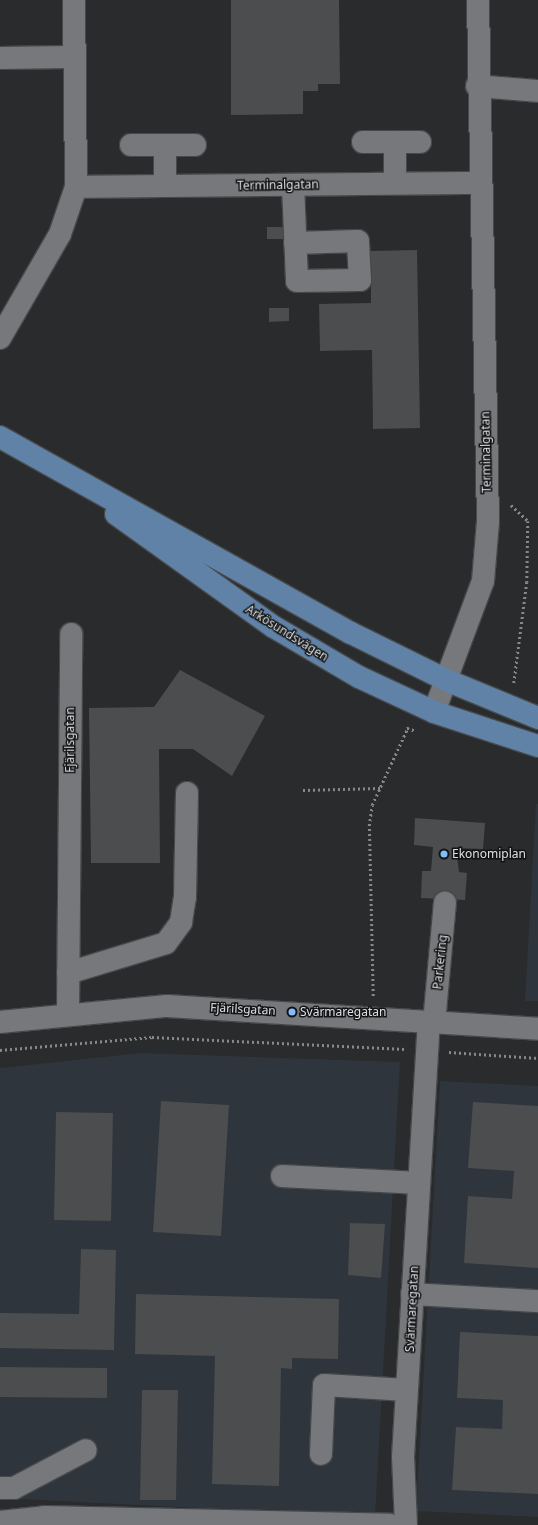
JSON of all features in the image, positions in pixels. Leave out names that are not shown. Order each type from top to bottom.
[{"type":"main road","name":"Arkösundsvägen","points":[[0,437],[351,632],[446,680],[498,703],[538,718]]},
{"type":"main road","name":"Arkösundsvägen","points":[[61,472],[274,627],[426,709],[538,746]]},
{"type":"street","points":[[0,338],[60,234],[76,187],[74,0]]},
{"type":"street","name":"Terminalgatan","points":[[426,709],[446,680],[483,581],[487,491],[477,86],[478,0]]},
{"type":"street","points":[[0,58],[75,57]]},
{"type":"street","points":[[477,86],[538,91]]},
{"type":"street","points":[[363,142],[420,142]]},
{"type":"street","points":[[394,142],[395,182]]},
{"type":"street","points":[[131,145],[195,145]]},
{"type":"street","points":[[165,145],[165,186]]},
{"type":"street","name":"Terminalgatan","points":[[76,187],[293,185],[395,182],[479,183]]},
{"type":"street","points":[[293,185],[295,244]]},
{"type":"street","name":"Fjärilsgatan","points":[[68,1013],[71,634]]},
{"type":"street","points":[[68,973],[166,943],[181,922],[185,897],[187,793]]},
{"type":"street","name":"Parkering","points":[[431,1022],[446,902]]},
{"type":"street","name":"Fjärilsgatan","points":[[0,1022],[68,1013],[167,1006],[538,1029]]},
{"type":"street","name":"Svärmaregatan","points":[[406,1525],[403,1457],[426,1050],[431,1022]]},
{"type":"street","points":[[282,1176],[419,1183]]},
{"type":"street","points":[[412,1294],[538,1301]]},
{"type":"street","points":[[321,1454],[324,1385],[407,1390]]},
{"type":"street","points":[[0,1488],[14,1488],[86,1450]]},
{"type":"street","points":[[0,1522],[46,1517],[390,1525]]},
{"type":"path","points":[[487,491],[516,508],[528,521],[527,582],[515,682],[498,703]]},
{"type":"path","points":[[374,1019],[369,826],[380,788],[407,728],[426,709]]},
{"type":"path","points":[[407,728],[421,733]]},
{"type":"path","points":[[303,790],[380,788]]},
{"type":"path","points":[[0,1050],[152,1037],[426,1050],[538,1058]]},
{"type":"shaded area","points":[[536,803],[538,804],[538,1001],[525,1001]]},
{"type":"shaded area","points":[[141,1053],[400,1062],[375,1517],[0,1498],[0,1068]]},
{"type":"shaded area","points":[[440,1081],[538,1086],[538,1517],[416,1511]]},
{"type":"building","points":[[231,0],[339,0],[340,84],[318,84],[318,91],[303,91],[303,114],[231,115]]},
{"type":"building","points":[[267,227],[283,227],[283,239],[267,239]]},
{"type":"building","points":[[417,250],[420,428],[373,429],[372,350],[320,351],[319,304],[371,303],[371,251]]},
{"type":"building","points":[[269,308],[289,308],[289,321],[269,322]]},
{"type":"building","points":[[180,670],[265,716],[232,776],[193,749],[159,749],[160,863],[91,863],[89,708],[154,707]]},
{"type":"building","name":"Ekonomiplan","points":[[415,818],[485,823],[483,849],[456,848],[459,872],[467,873],[465,900],[421,898],[422,871],[431,871],[433,847],[414,845]]},
{"type":"building","points":[[161,1101],[229,1105],[221,1236],[153,1232]]},
{"type":"building","points":[[473,1102],[538,1106],[538,1268],[464,1263],[468,1196],[512,1199],[514,1171],[468,1168]]},
{"type":"building","points":[[56,1112],[113,1113],[111,1221],[54,1220]]},
{"type":"building","points":[[350,1223],[385,1224],[381,1278],[348,1275]]},
{"type":"building","points":[[81,1249],[116,1250],[114,1350],[0,1348],[0,1313],[79,1314]]},
{"type":"building","points":[[136,1294],[339,1299],[338,1359],[292,1358],[292,1369],[281,1368],[279,1486],[212,1484],[215,1356],[135,1354]]},
{"type":"building","points":[[460,1332],[538,1336],[538,1494],[452,1490],[456,1427],[502,1429],[503,1400],[457,1398]]},
{"type":"building","points":[[0,1367],[107,1368],[107,1398],[0,1397]]},
{"type":"building","points":[[142,1390],[178,1390],[176,1500],[140,1500]]},
{"type":"place","name":"Ekonomiplan","points":[[444,854]]},
{"type":"place","name":"Svärmaregatan","points":[[292,1012]]}]
